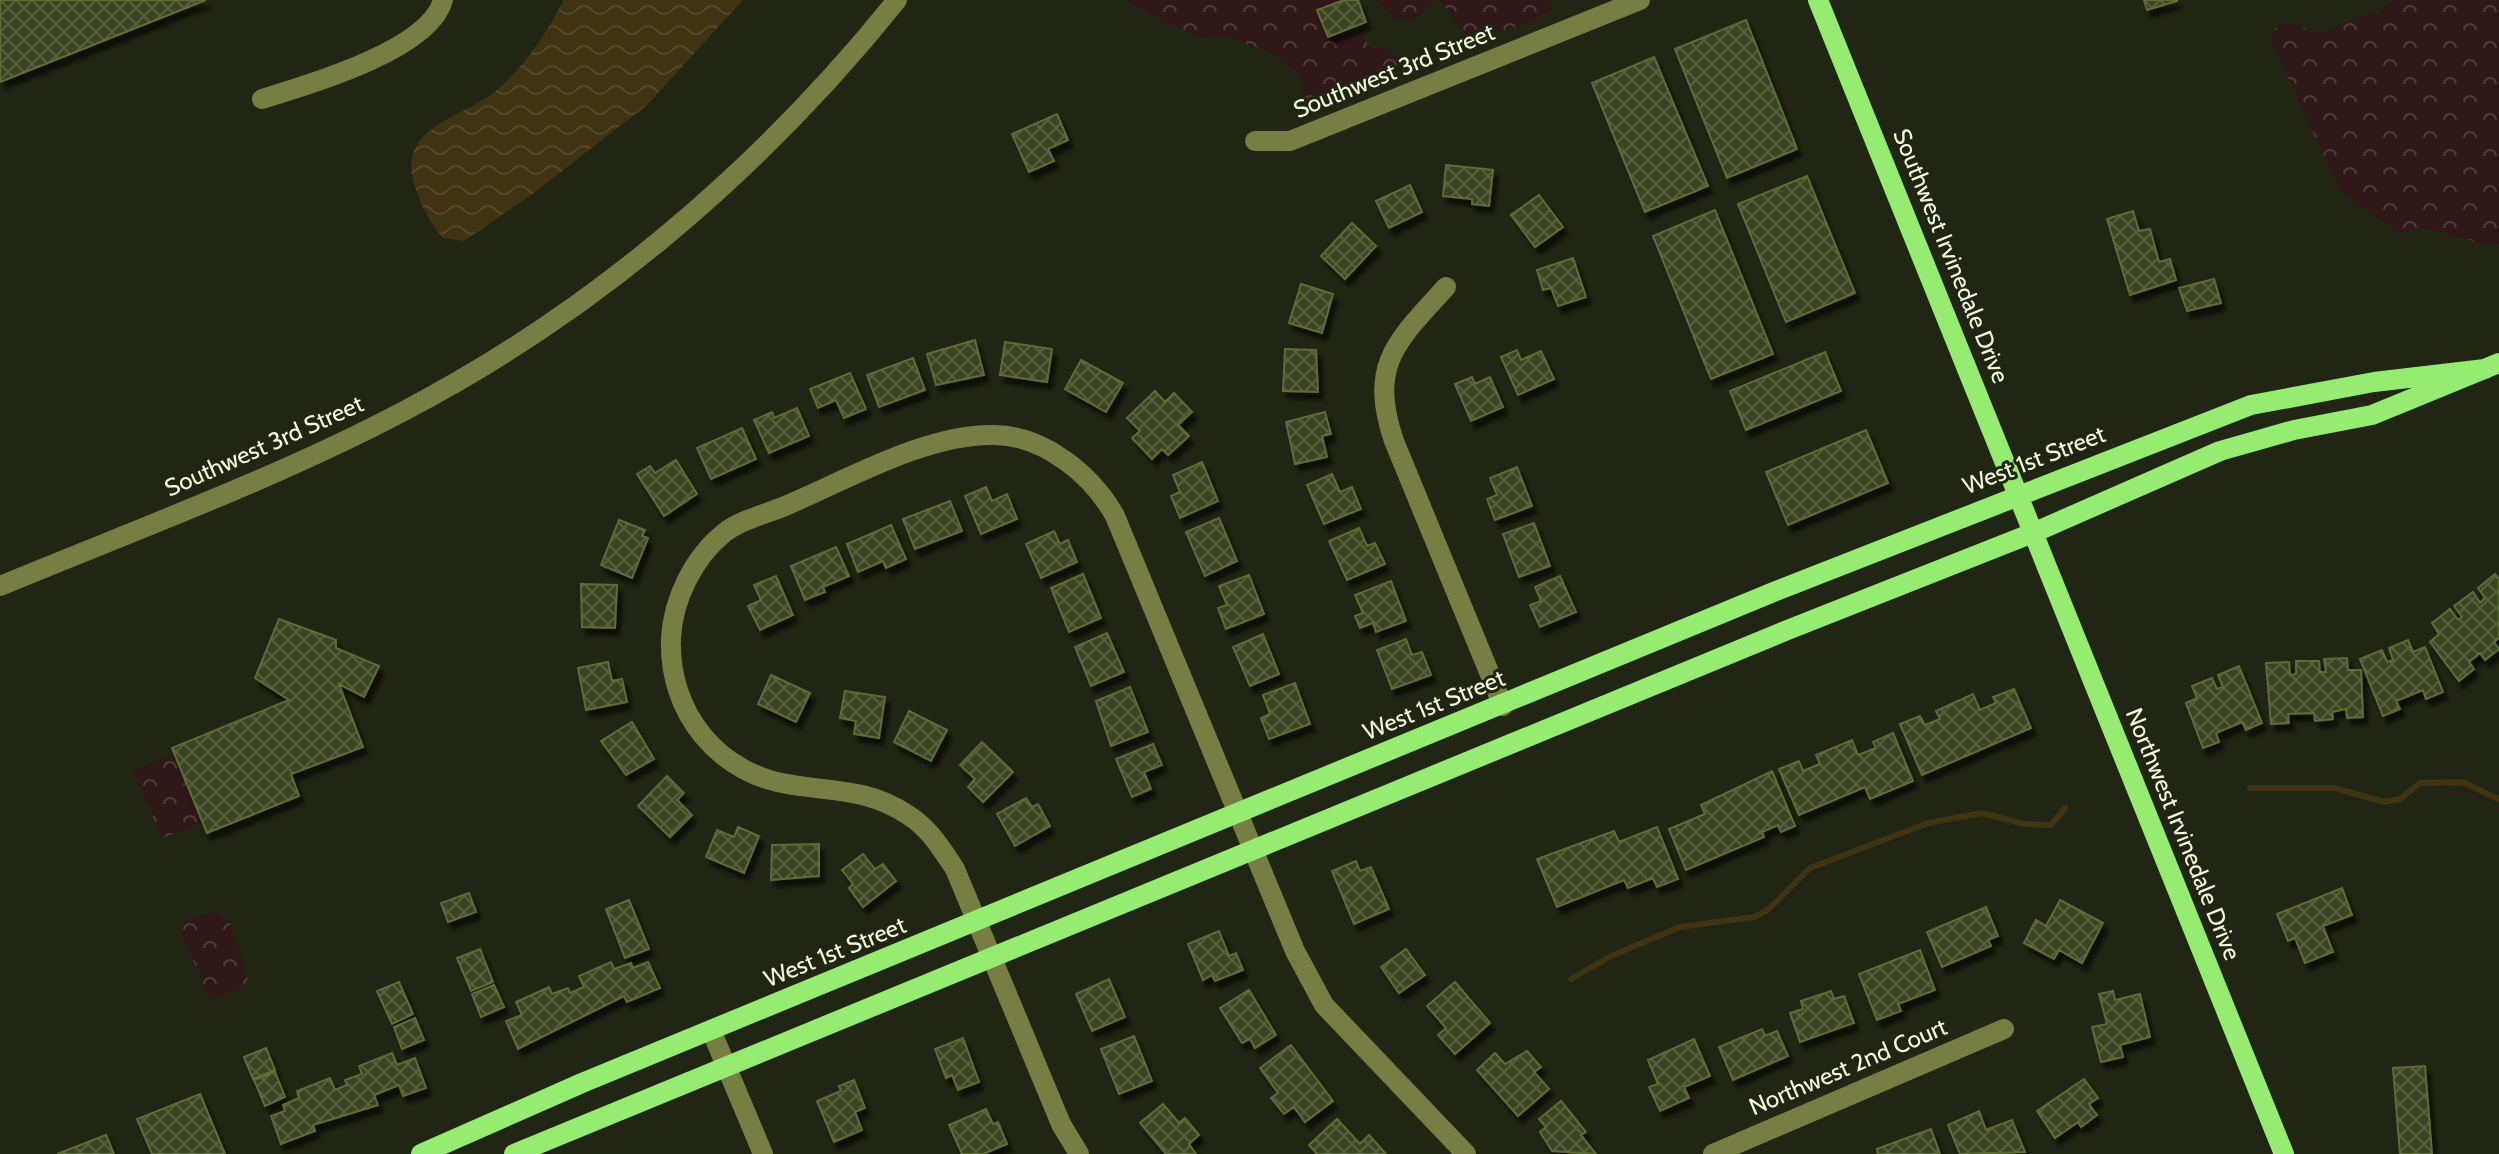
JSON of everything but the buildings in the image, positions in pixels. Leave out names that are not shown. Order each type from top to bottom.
[{"type":"main road","name":"Southwest Irvinedale Drive","points":[[1818,0],[2035,532]]},
{"type":"main road","name":"West 1st Street","points":[[421,1154],[711,1030],[1238,813],[2020,493],[2251,405],[2374,382],[2492,366]]},
{"type":"main road","name":"West 1st Street","points":[[514,1154],[1858,601],[2035,532],[2220,451],[2294,430],[2372,415],[2492,366]]},
{"type":"main road","name":"Northwest Irvinedale Drive","points":[[2035,532],[2284,1154]]},
{"type":"street","points":[[262,99],[406,44],[432,21],[443,0]]},
{"type":"street","name":"Southwest 3rd Street","points":[[0,586],[331,447],[473,373],[537,332],[668,234],[730,179],[852,56],[897,0]]},
{"type":"street","name":"Southwest 3rd Street","points":[[1255,141],[1290,141],[1640,0]]},
{"type":"street","points":[[1446,287],[1402,335],[1387,361],[1384,397],[1394,441],[1503,706]]},
{"type":"street","points":[[1079,1154],[1061,1124],[993,956],[955,869],[941,846],[908,815],[847,789],[791,785],[749,773],[710,746],[685,712],[675,682],[671,636],[682,590],[697,562],[726,531],[913,451],[959,438],[997,435],[1034,445],[1071,464],[1102,493],[1115,516],[1295,951],[1324,1005],[1466,1154]]},
{"type":"street","name":"Northwest 2nd Court","points":[[1713,1154],[2004,1029]]},
{"type":"street","points":[[711,1030],[763,1154]]},
{"type":"green space","points":[[1126,0],[1347,0],[1350,16],[1369,46],[1387,49],[1406,63],[1391,74],[1303,112],[1303,87],[1298,73],[1271,53],[1226,36],[1200,37],[1159,20]]},
{"type":"green space","points":[[1375,0],[1437,0],[1415,19],[1397,20]]},
{"type":"green space","points":[[1439,0],[1550,0],[1552,10],[1534,21],[1472,40]]},
{"type":"green space","points":[[2393,0],[2499,0],[2499,244],[2488,245],[2425,228],[2398,233],[2340,191],[2269,37],[2281,22],[2320,32],[2377,11]]},
{"type":"green space","points":[[173,754],[203,823],[162,838],[133,771]]},
{"type":"green space","points":[[215,912],[229,920],[248,979],[242,989],[211,999],[204,994],[202,980],[180,932],[184,921]]},
{"type":"water","points":[[564,0],[743,0],[647,105],[535,192],[464,241],[443,238],[427,216],[416,190],[411,168],[414,151],[434,127],[483,100],[518,69],[535,48]]},
{"type":"waterway","points":[[2250,788],[2335,788],[2384,802],[2400,799],[2420,783],[2462,782],[2499,799]]},
{"type":"waterway","points":[[1571,979],[1611,956],[1680,927],[1754,917],[1768,910],[1810,868],[1928,823],[1982,813],[2024,824],[2051,825],[2065,808]]}]
